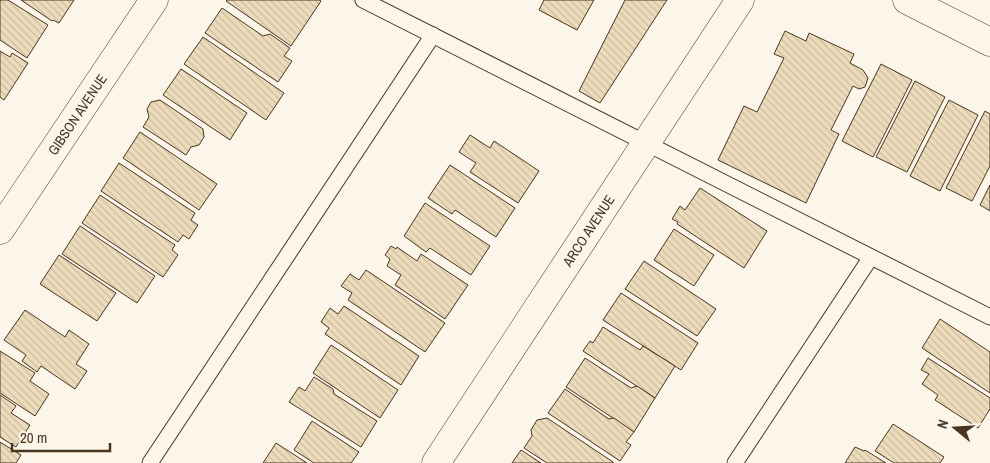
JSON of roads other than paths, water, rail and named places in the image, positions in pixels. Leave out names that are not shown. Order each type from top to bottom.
[{"type":"street","name":"GIBSON AVENUE","points":[[0,230],[154,0]]},
{"type":"street","name":"ARCO AVENUE","points":[[436,463],[740,0]]},
{"type":"street","points":[[907,0],[990,42]]},
{"type":"lane","points":[[363,0],[990,317]]},
{"type":"lane","points":[[150,463],[433,35]]},
{"type":"lane","points":[[736,463],[871,257]]}]
